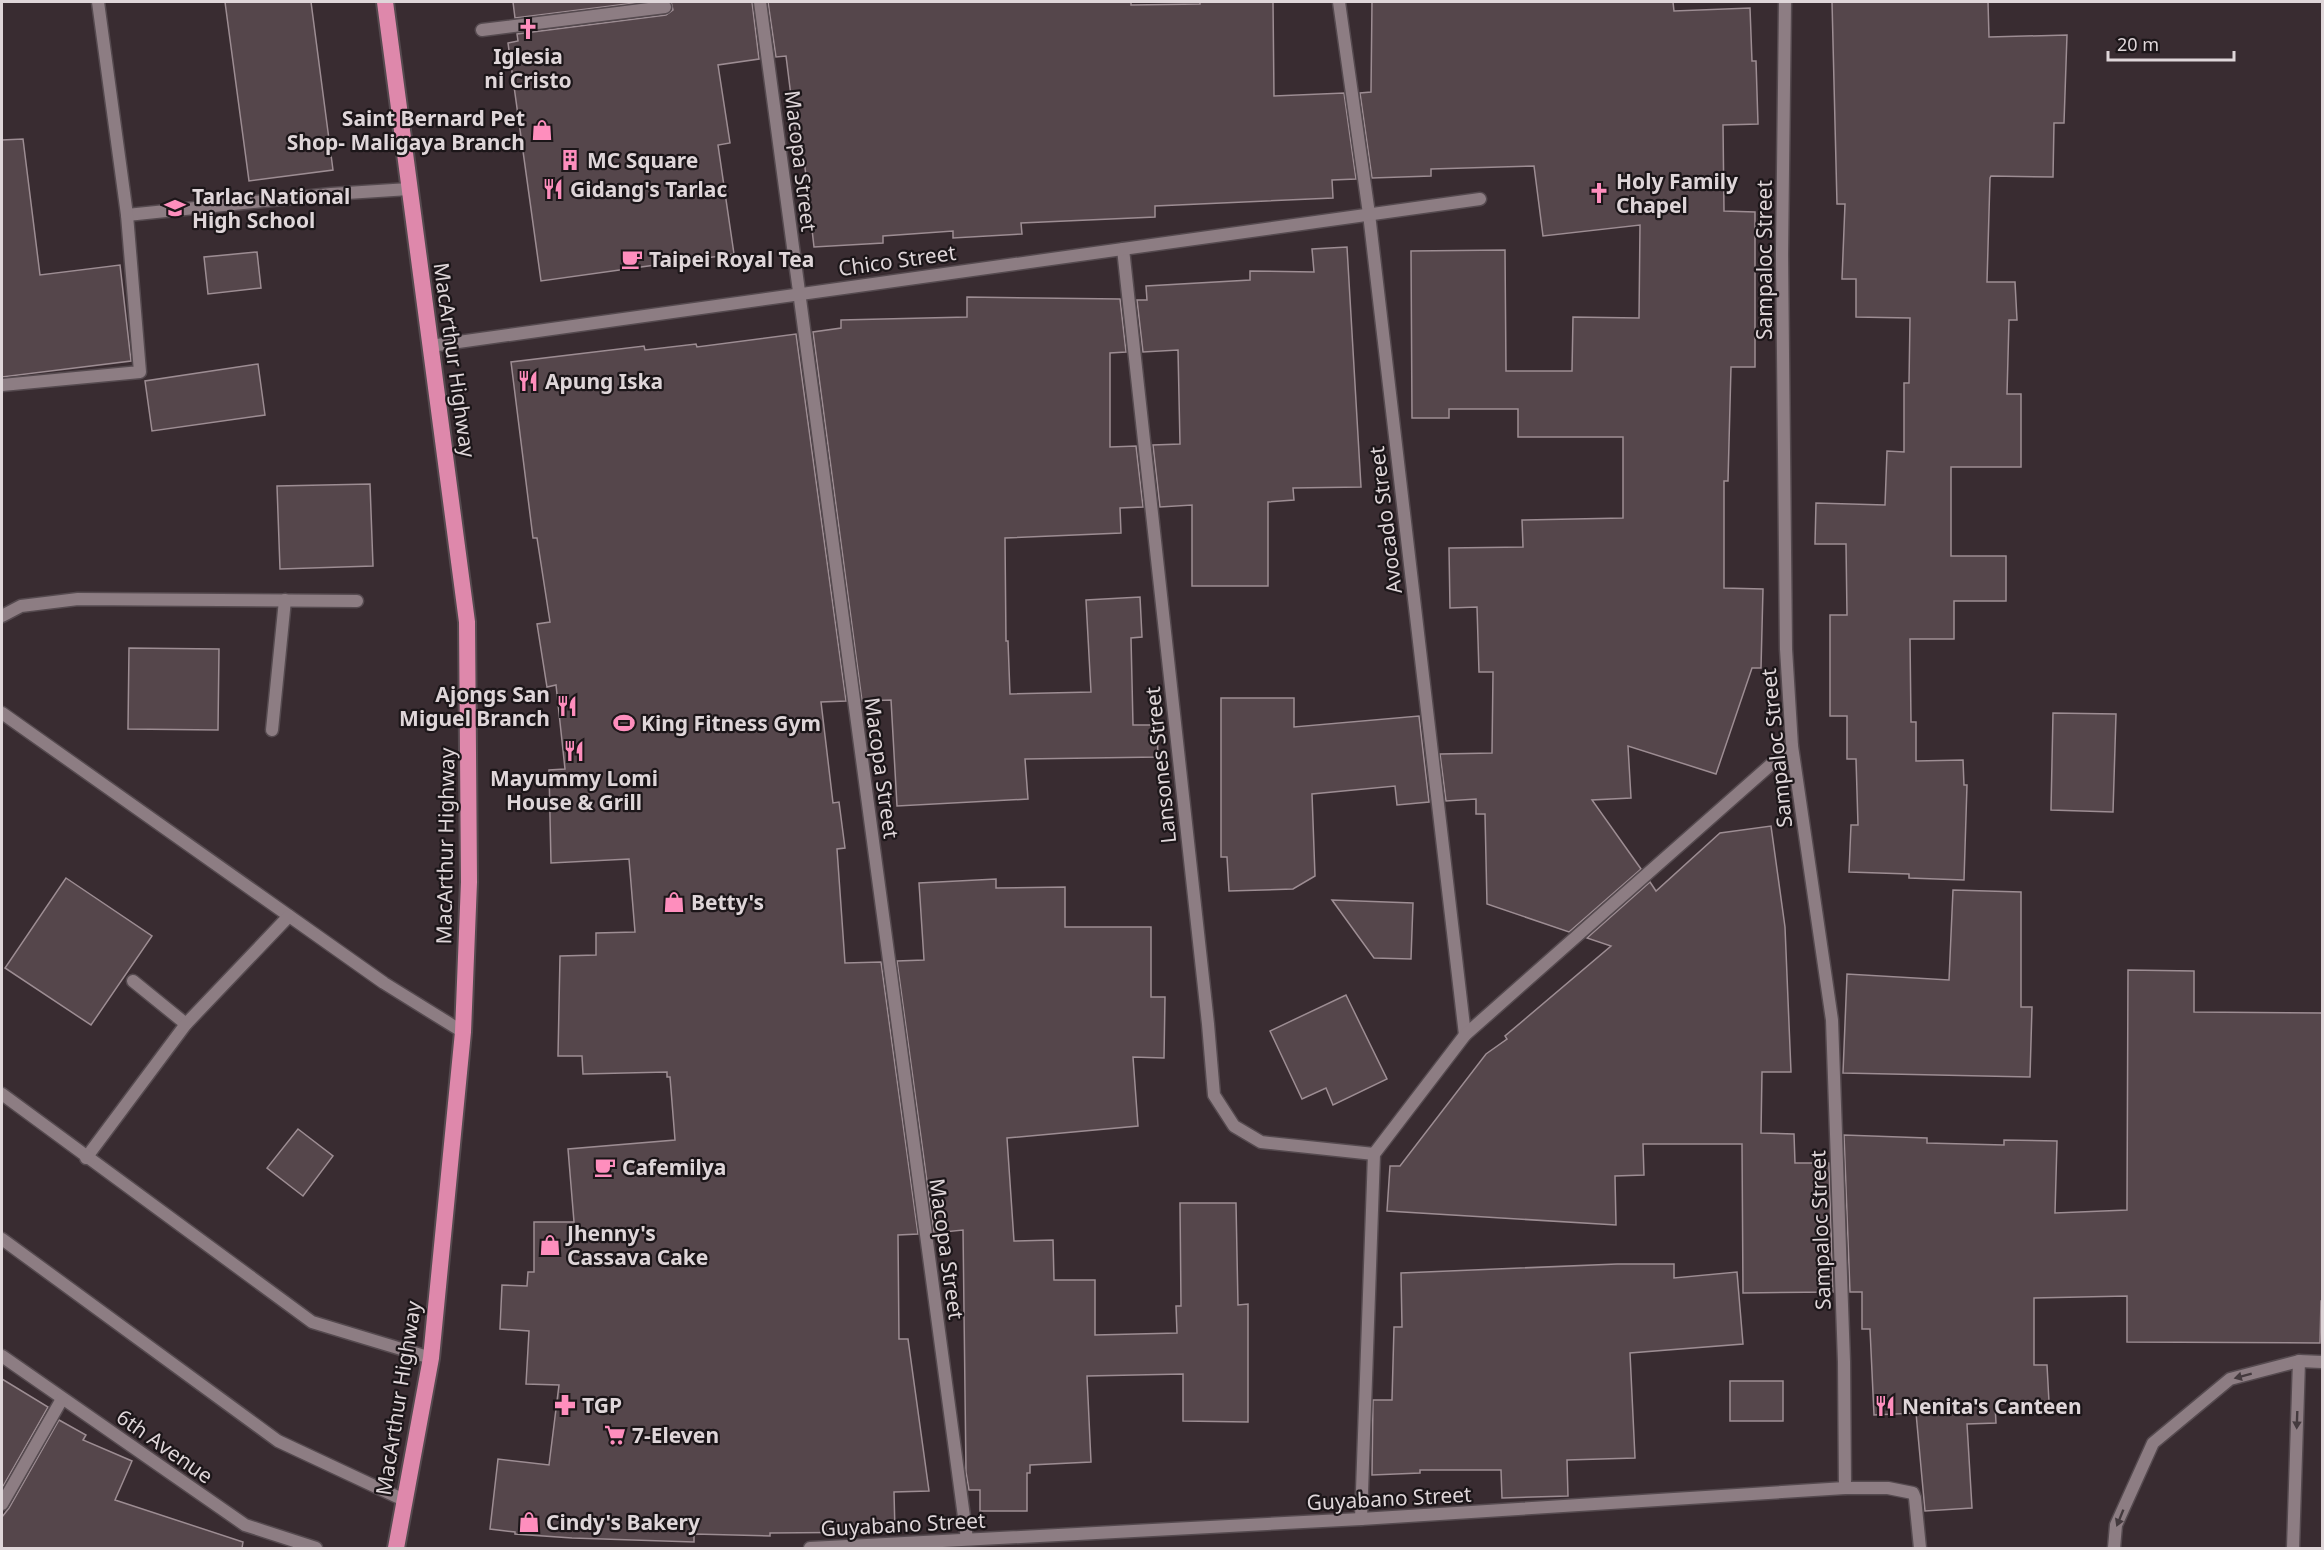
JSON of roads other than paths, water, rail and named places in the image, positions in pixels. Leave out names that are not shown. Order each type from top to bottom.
[{"type":"highway","name":"MacArthur Highway","points":[[385,2],[467,622],[469,882],[463,1032],[431,1358],[396,1548]]},
{"type":"street","points":[[2,385],[140,372],[127,215],[98,2]]},
{"type":"street","name":"Macopa Street","points":[[760,2],[967,1539]]},
{"type":"street","name":"Avocado Street","points":[[1339,2],[1369,214],[1465,1035]]},
{"type":"street","name":"Sampaloc Street","points":[[1785,2],[1783,350],[1786,649],[1792,746],[1832,1020],[1844,1362],[1845,1488]]},
{"type":"street","points":[[482,30],[665,7]]},
{"type":"street","points":[[127,215],[331,194],[409,189]]},
{"type":"street","name":"Chico Street","points":[[430,345],[1480,199]]},
{"type":"street","name":"Lansones Street","points":[[1123,249],[1214,1095],[1233,1126],[1261,1142],[1374,1154]]},
{"type":"street","points":[[2,616],[21,606],[78,598],[357,601]]},
{"type":"street","points":[[272,730],[285,600]]},
{"type":"street","points":[[2,713],[384,983],[463,1032]]},
{"type":"street","points":[[1361,1520],[1374,1154],[1465,1035],[1792,746]]},
{"type":"street","points":[[86,1158],[186,1024],[289,916]]},
{"type":"street","points":[[133,981],[186,1024]]},
{"type":"street","points":[[2,1094],[312,1322],[431,1358]]},
{"type":"street","points":[[2,1239],[278,1441],[404,1500]]},
{"type":"street","name":"6th Avenue","points":[[2,1356],[245,1525],[316,1548]]},
{"type":"street","points":[[2114,1548],[2116,1525],[2153,1443],[2230,1379],[2300,1361],[2322,1362]]},
{"type":"street","points":[[2293,1548],[2300,1361]]},
{"type":"street","points":[[2,1504],[62,1399]]},
{"type":"street","name":"Guyabano Street","points":[[810,1548],[1361,1520],[1845,1488],[1887,1488],[1913,1493],[1920,1548]]},
{"type":"place","name":"Iglesia ni Cristo","points":[[528,29]]},
{"type":"place","name":"Saint Bernard Pet Shop- Maligaya Branch","points":[[542,130]]},
{"type":"place","name":"MC Square","points":[[570,160]]},
{"type":"place","name":"Gidang's Tarlac","points":[[553,189]]},
{"type":"place","name":"Holy Family Chapel","points":[[1599,193]]},
{"type":"place","name":"Tarlac National High School","points":[[175,208]]},
{"type":"place","name":"Taipei Royal Tea","points":[[632,259]]},
{"type":"place","name":"Apung Iska","points":[[528,381]]},
{"type":"place","name":"Ajongs San Miguel Branch","points":[[567,706]]},
{"type":"place","name":"King Fitness Gym","points":[[624,723]]},
{"type":"place","name":"Mayummy Lomi House & Grill","points":[[574,751]]},
{"type":"place","name":"Betty's","points":[[674,902]]},
{"type":"place","name":"Cafemilya","points":[[605,1167]]},
{"type":"place","name":"Jhenny's Cassava Cake","points":[[550,1245]]},
{"type":"place","name":"TGP","points":[[565,1405]]},
{"type":"place","name":"Nenita's Canteen","points":[[1885,1406]]},
{"type":"place","name":"7-Eleven","points":[[615,1435]]},
{"type":"place","name":"Cindy's Bakery","points":[[529,1522]]}]
